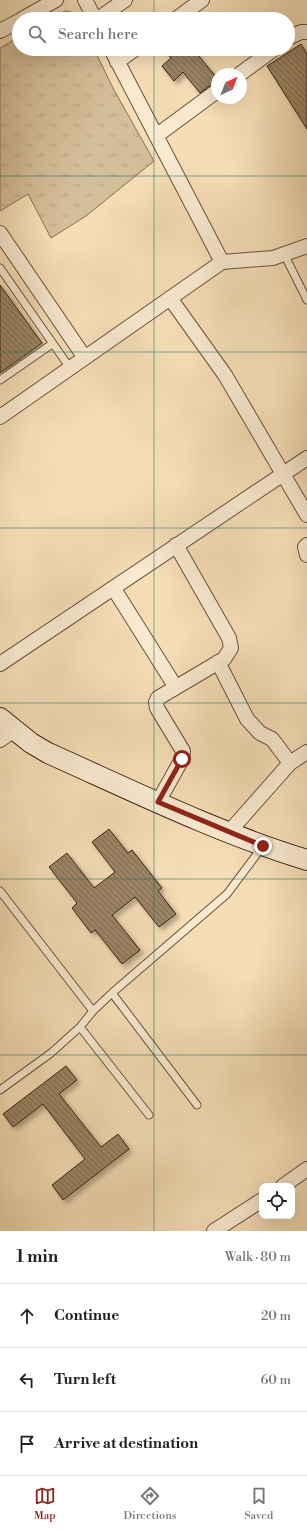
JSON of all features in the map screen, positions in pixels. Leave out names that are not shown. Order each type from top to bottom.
[{"type":"main road","points":[[5,729],[48,753],[158,802],[263,846],[307,860]]},
{"type":"street","points":[[35,12],[56,0]]},
{"type":"street","points":[[85,0],[92,12]]},
{"type":"street","points":[[107,12],[125,0]]},
{"type":"street","points":[[186,12],[202,0]]},
{"type":"street","points":[[0,31],[12,25]]},
{"type":"street","points":[[295,35],[301,32],[307,32]]},
{"type":"street","points":[[114,56],[222,262]]},
{"type":"street","points":[[117,62],[125,56]]},
{"type":"street","points":[[247,69],[264,56]]},
{"type":"street","points":[[156,136],[211,95]]},
{"type":"street","points":[[0,233],[85,358]]},
{"type":"street","points":[[0,417],[222,262],[273,258],[307,246]]},
{"type":"street","points":[[170,298],[225,375],[307,515]]},
{"type":"street","points":[[0,664],[114,589],[176,545],[307,458]]},
{"type":"street","points":[[158,802],[182,759],[183,752],[178,740],[156,702],[162,694],[224,659],[231,648],[229,638],[176,545]]},
{"type":"street","points":[[307,546],[305,547],[307,555]]},
{"type":"street","points":[[114,589],[175,686]]},
{"type":"street","points":[[218,662],[247,719],[260,733],[272,738],[290,763]]},
{"type":"street","points":[[229,832],[290,763],[307,752]]},
{"type":"street","points":[[287,1183],[307,1169]]},
{"type":"street","points":[[214,1231],[259,1202]]},
{"type":"lane","points":[[284,254],[307,300]]},
{"type":"lane","points":[[0,268],[70,368]]},
{"type":"lane","points":[[0,380],[52,344]]},
{"type":"lane","points":[[0,1090],[51,1053],[80,1027],[93,1011],[112,993],[227,894],[263,846]]},
{"type":"lane","points":[[0,892],[93,1011]]},
{"type":"lane","points":[[112,993],[197,1105]]},
{"type":"lane","points":[[80,1027],[149,1115]]},
{"type":"green space","points":[[12,41],[12,56],[97,56],[114,90],[154,161],[86,216],[51,238],[28,194],[0,211],[0,48]]},
{"type":"building","points":[[301,44],[307,54],[307,129],[267,66],[282,56],[295,56],[295,48]]},
{"type":"building","points":[[169,56],[199,56],[211,71],[211,85],[200,93],[183,72],[174,81],[162,66],[171,58]]},
{"type":"building","points":[[0,285],[42,343],[0,373]]},
{"type":"building","points":[[109,829],[128,853],[132,850],[162,888],[158,891],[176,914],[159,927],[135,897],[112,915],[140,950],[122,964],[95,930],[91,933],[72,908],[77,903],[49,867],[67,853],[94,888],[115,872],[92,842]]},
{"type":"building","points":[[66,1066],[77,1080],[59,1094],[101,1147],[118,1134],[129,1149],[63,1200],[52,1185],[85,1159],[43,1104],[13,1127],[3,1114]]},
{"type":"route","points":[[182,759],[158,802],[263,846]]}]
